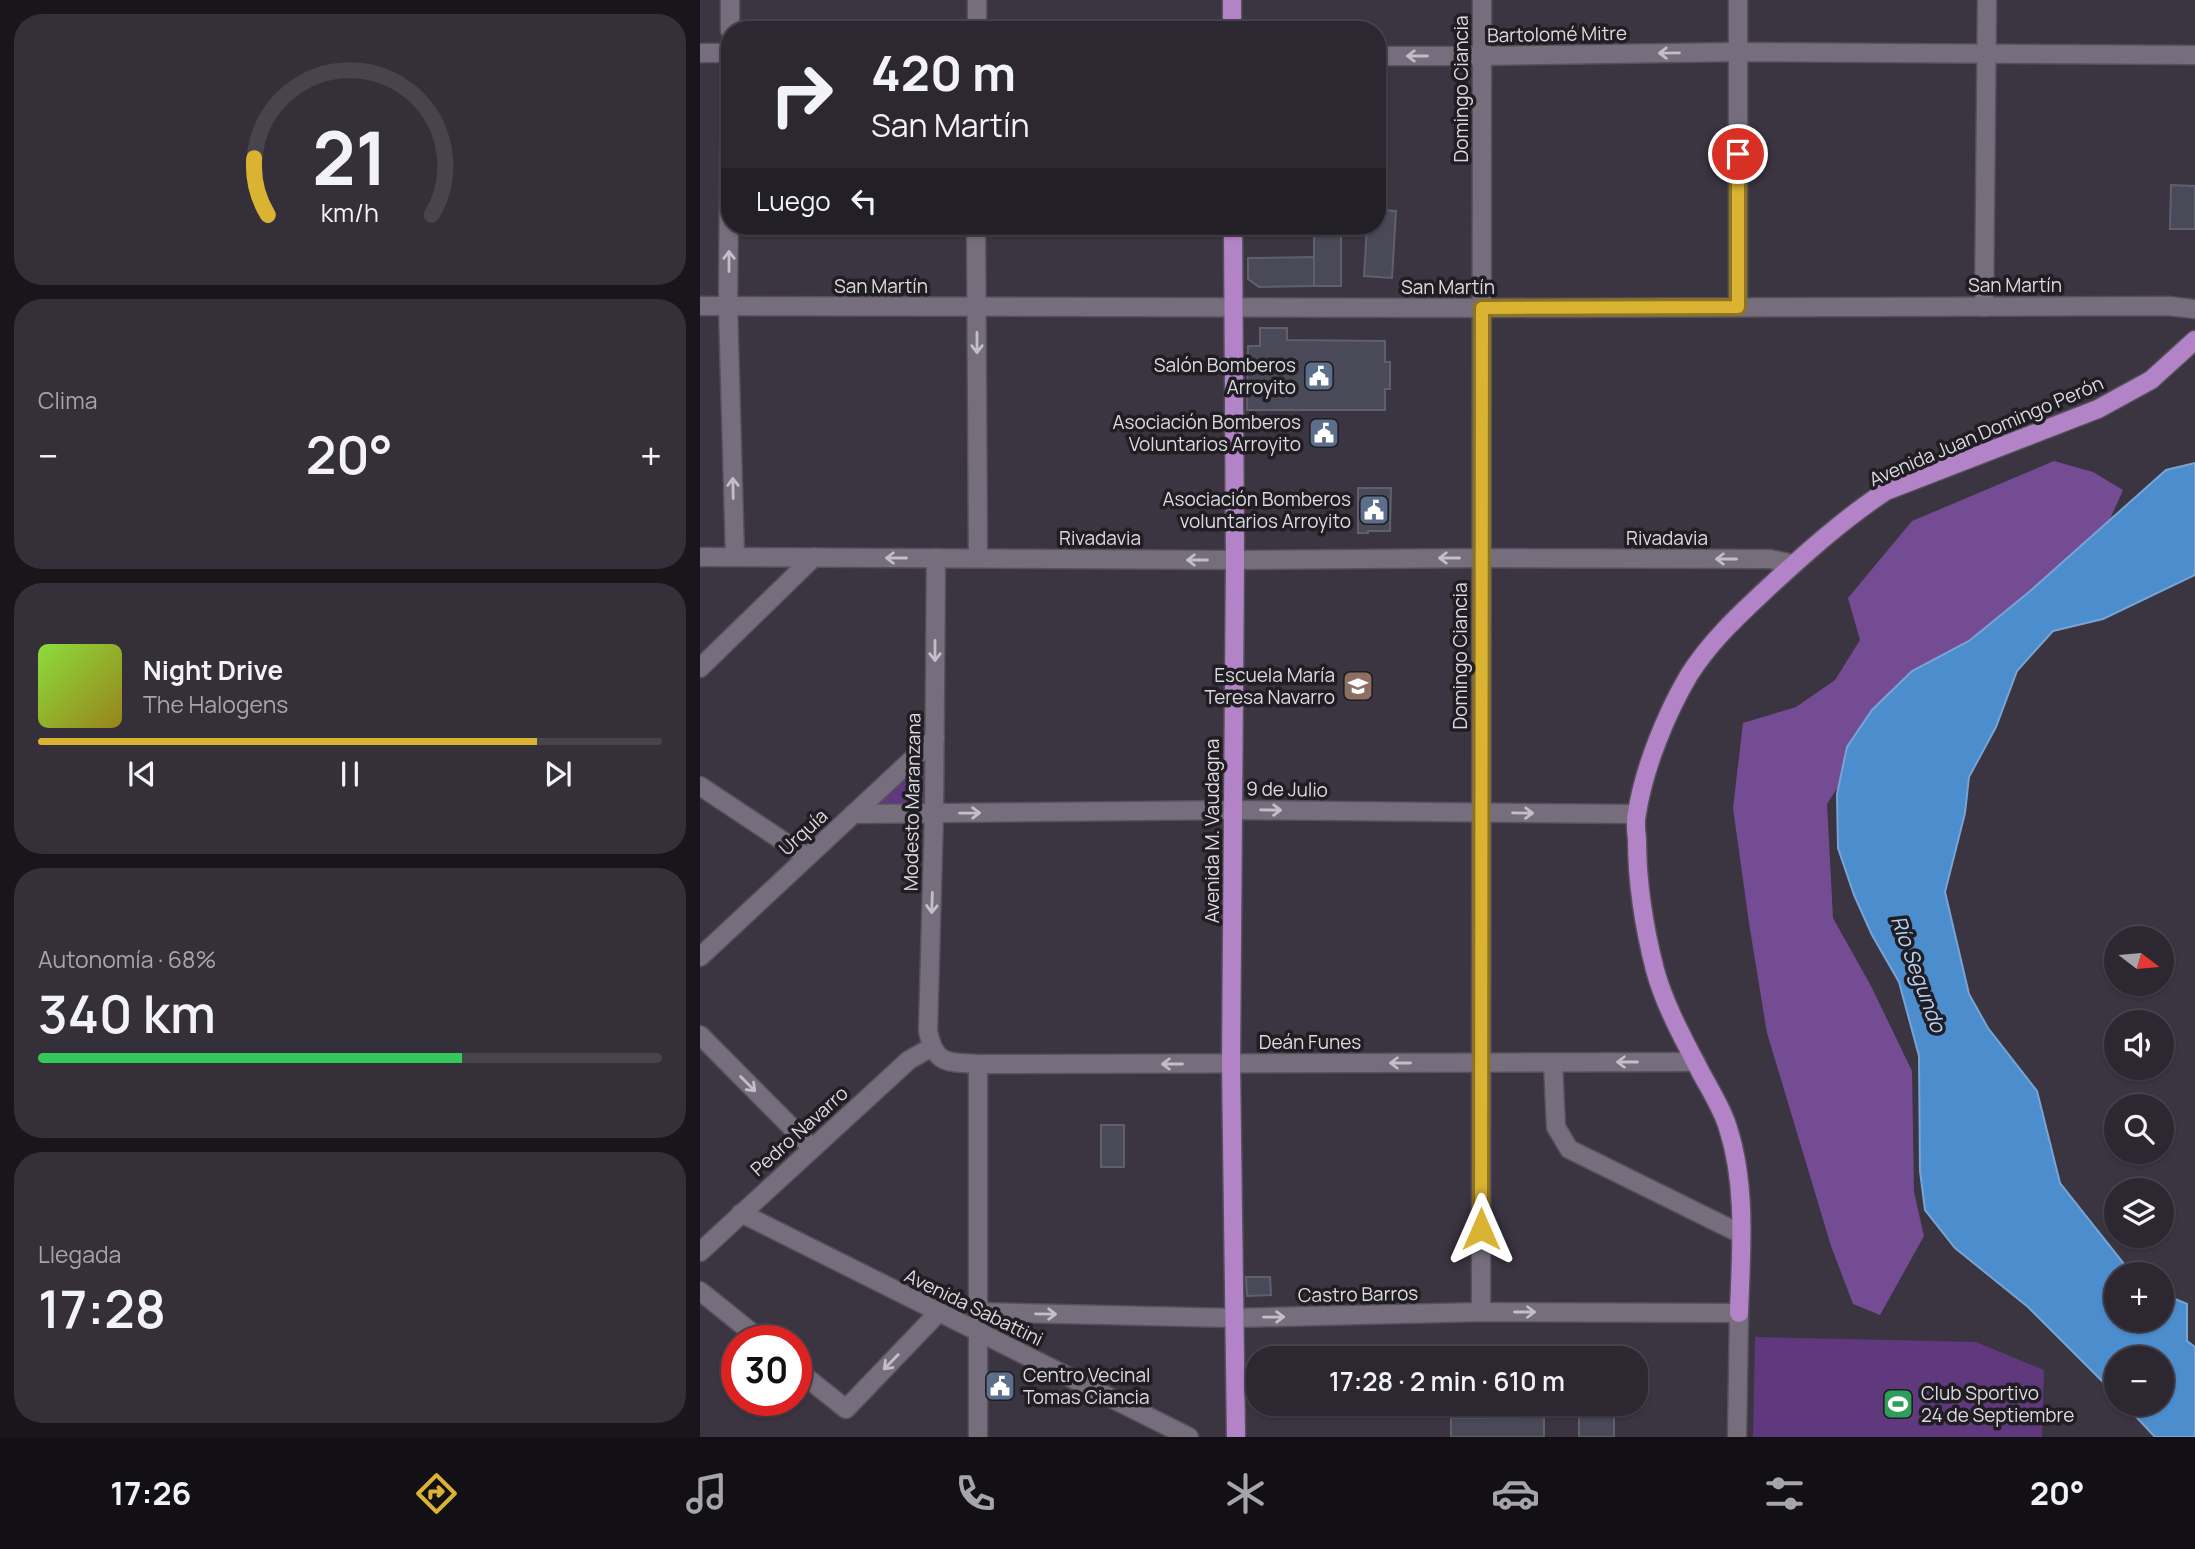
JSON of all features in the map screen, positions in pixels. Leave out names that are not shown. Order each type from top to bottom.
[{"type":"main road","points":[[1231,0],[1232,21]]},
{"type":"main road","name":"Avenida M. Vaudagna","points":[[1233,235],[1236,560],[1231,1063],[1236,1437]]},
{"type":"main road","points":[[2151,380],[2195,327]]},
{"type":"main road","points":[[2151,380],[2195,340]]},
{"type":"main road","name":"Avenida Juan Domingo Perón","points":[[1739,1313],[1739,1182],[1728,1127],[1671,1017],[1656,970],[1643,914],[1637,867],[1636,814],[1651,760],[1672,707],[1690,674],[1708,649],[1738,616],[1793,564],[1858,510],[1886,491],[2098,409],[2151,380]]},
{"type":"street","points":[[730,0],[730,21]]},
{"type":"street","points":[[977,0],[977,21]]},
{"type":"street","name":"Domingo Ciancia","points":[[1481,1312],[1482,0]]},
{"type":"street","points":[[1738,0],[1738,307]]},
{"type":"street","points":[[1984,307],[1987,0]]},
{"type":"street","name":"Bartolomé Mitre","points":[[1386,56],[1737,52],[2195,55]]},
{"type":"street","points":[[700,53],[721,53]]},
{"type":"street","points":[[729,235],[735,557]]},
{"type":"street","points":[[976,235],[978,558]]},
{"type":"street","name":"San Martín","points":[[700,306],[2168,306],[2195,309]]},
{"type":"street","name":"Rivadavia","points":[[700,557],[1770,559],[1793,564]]},
{"type":"street","points":[[700,668],[814,557]]},
{"type":"street","name":"Modesto Maranzana","points":[[932,1047],[928,1031],[934,813],[936,558]]},
{"type":"street","name":"Urquía","points":[[700,957],[935,738]]},
{"type":"street","points":[[700,786],[807,857]]},
{"type":"street","name":"9 de Julio","points":[[853,814],[1234,810],[1636,814]]},
{"type":"street","points":[[700,1035],[812,1148]]},
{"type":"street","name":"Deán Funes","points":[[932,1047],[940,1058],[952,1063],[978,1064],[1696,1062]]},
{"type":"street","name":"Pedro Navarro","points":[[700,1252],[909,1060],[932,1047]]},
{"type":"street","points":[[1553,1062],[1556,1127],[1569,1149],[1741,1234]]},
{"type":"street","points":[[978,1064],[978,1437]]},
{"type":"street","name":"Avenida Sabattini","points":[[741,1213],[1189,1437]]},
{"type":"street","points":[[700,1291],[742,1325]]},
{"type":"street","name":"Castro Barros","points":[[978,1312],[1234,1318],[1481,1312],[1739,1313]]},
{"type":"street","points":[[812,1382],[846,1409],[939,1313]]},
{"type":"street","points":[[1737,1437],[1739,1313]]},
{"type":"shaded area","points":[[2054,461],[2093,472],[2123,490],[2098,546],[1876,728],[1827,804],[1833,918],[1871,986],[1912,1071],[1914,1192],[1924,1236],[1880,1315],[1853,1304],[1831,1246],[1767,1033],[1733,808],[1743,723],[1796,707],[1835,680],[1860,640],[1848,598],[1912,521]]},
{"type":"shaded area","points":[[927,757],[925,809],[866,807]]},
{"type":"shaded area","name":"Club Sportivo 24 de Septiembre","points":[[1755,1337],[1976,1342],[2044,1370],[2042,1437],[1753,1437]]},
{"type":"water","name":"Río Segundo","points":[[2195,463],[2195,575],[2103,619],[2053,631],[2017,671],[1996,727],[1969,777],[1965,813],[1945,892],[1969,994],[1988,1028],[2037,1091],[2060,1183],[2104,1239],[2104,1248],[2111,1248],[2123,1262],[2104,1262],[2104,1332],[2174,1332],[2174,1298],[2187,1304],[2187,1341],[2195,1347],[2195,1437],[2155,1437],[2135,1416],[2174,1416],[2174,1346],[2104,1346],[2104,1383],[2028,1307],[1955,1248],[1925,1210],[1920,1171],[1919,1056],[1899,982],[1872,935],[1854,895],[1838,848],[1837,794],[1847,747],[1872,710],[1912,671],[1969,641],[2029,592],[2166,470]]},
{"type":"building","points":[[2171,185],[2195,186],[2195,229],[2170,229]]},
{"type":"building","points":[[1386,210],[1396,211],[1392,278],[1364,276],[1366,235],[1386,235]]},
{"type":"building","points":[[1314,235],[1341,235],[1341,286],[1314,286]]},
{"type":"building","points":[[1314,257],[1314,286],[1259,287],[1248,279],[1248,258]]},
{"type":"building","name":"Salón Bomberos Arroyito","points":[[1260,328],[1287,328],[1287,340],[1385,341],[1385,362],[1390,362],[1390,389],[1385,389],[1385,410],[1247,410],[1248,346],[1260,346]]},
{"type":"building","name":"Asociación Bomberos voluntarios Arroyito","points":[[1358,488],[1391,488],[1390,531],[1358,533]]},
{"type":"building","points":[[1101,1125],[1124,1125],[1124,1167],[1101,1167]]},
{"type":"building","points":[[1246,1277],[1270,1277],[1271,1295],[1247,1296]]},
{"type":"building","points":[[1544,1417],[1544,1437],[1451,1437],[1451,1418]]},
{"type":"building","points":[[1579,1417],[1614,1417],[1614,1437],[1579,1437]]},
{"type":"place","name":"Salón Bomberos Arroyito","points":[[1319,376]]},
{"type":"place","name":"Asociación Bomberos Voluntarios Arroyito","points":[[1324,433]]},
{"type":"place","name":"Asociación Bomberos voluntarios Arroyito","points":[[1374,510]]},
{"type":"place","name":"Escuela María Teresa Navarro","points":[[1358,686]]},
{"type":"place","name":"Centro Vecinal Tomas Ciancia","points":[[1000,1386]]},
{"type":"place","name":"Club Sportivo 24 de Septiembre","points":[[1898,1404]]},
{"type":"route","points":[[1481,1229],[1482,308],[1738,307],[1738,154]]}]
